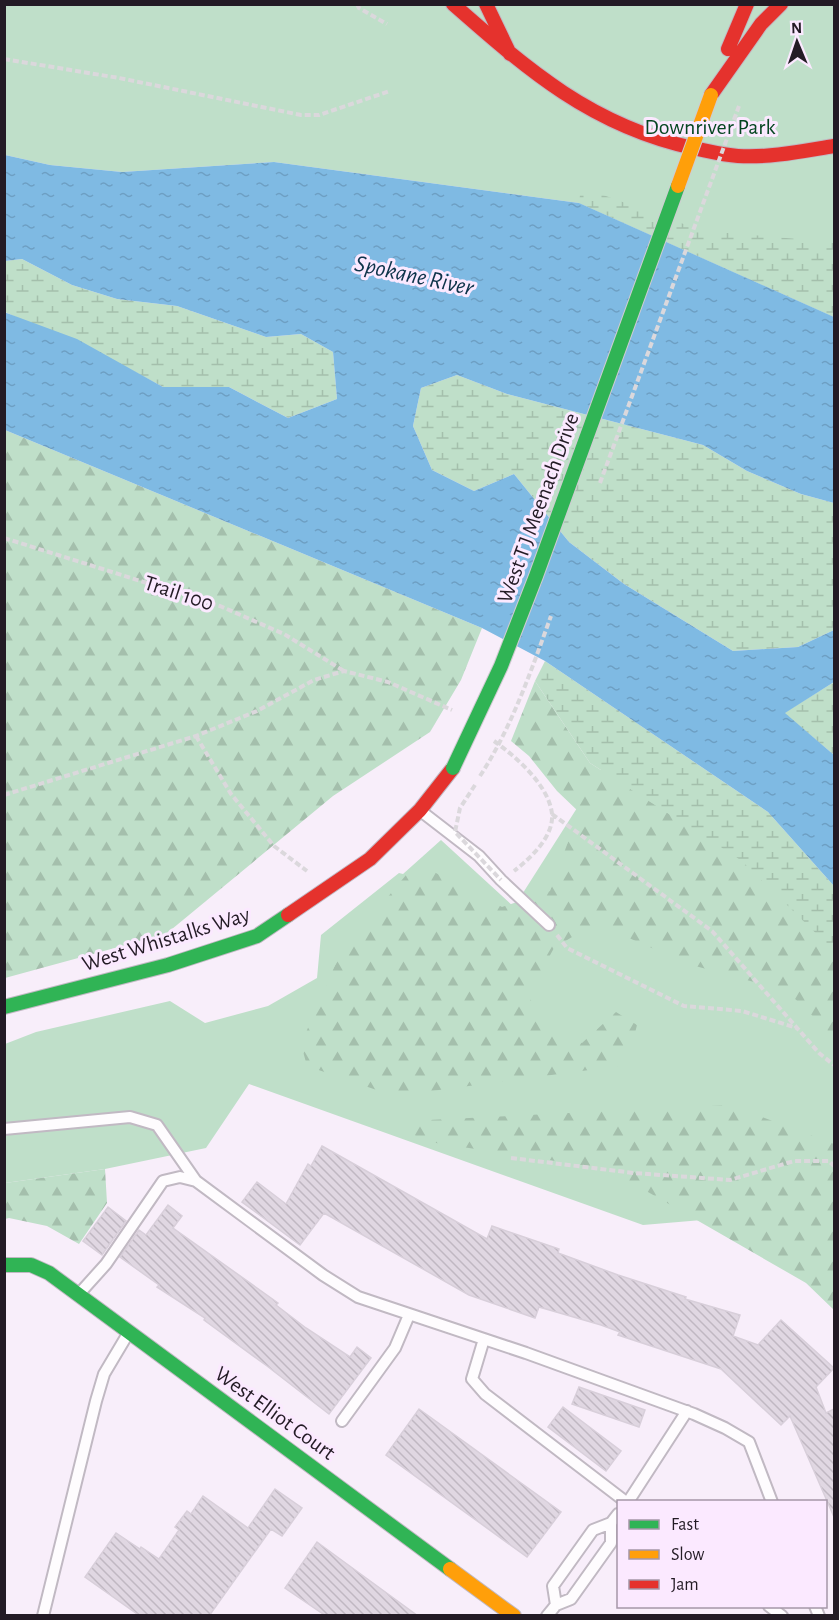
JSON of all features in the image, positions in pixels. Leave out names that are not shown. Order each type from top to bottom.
[{"type":"main road","points":[[453,4],[553,88],[597,115],[653,139],[688,148],[738,156],[834,147]]},
{"type":"main road","points":[[486,4],[510,54]]},
{"type":"main road","points":[[711,95],[747,4]]},
{"type":"main road","points":[[711,95],[761,24],[781,4]]},
{"type":"main road","points":[[711,95],[720,36]]},
{"type":"main road","name":"West T J Meenach Drive","points":[[329,888],[370,859],[420,810],[453,768],[501,666],[536,576],[711,95]]},
{"type":"main road","name":"West Whistalks Way","points":[[4,1007],[168,965],[256,936],[329,888]]},
{"type":"main road","name":"West Elliot Court","points":[[4,1264],[22,1264],[44,1269],[514,1616]]},
{"type":"lane","points":[[420,810],[479,856],[549,926]]},
{"type":"lane","points":[[4,1128],[129,1117],[157,1125],[196,1181],[322,1275],[358,1298],[484,1339],[687,1411],[725,1428],[748,1442],[771,1500]]},
{"type":"lane","points":[[79,1294],[106,1264],[163,1180],[180,1178],[196,1181]]},
{"type":"lane","points":[[342,1421],[395,1348],[409,1315]]},
{"type":"lane","points":[[43,1616],[104,1374],[129,1331]]},
{"type":"lane","points":[[484,1339],[472,1379],[485,1394],[624,1500]]},
{"type":"lane","points":[[628,1500],[687,1411]]},
{"type":"lane","points":[[556,1605],[553,1586],[594,1530],[615,1518]]},
{"type":"lane","points":[[547,1616],[556,1605],[571,1599],[611,1543],[615,1518]]},
{"type":"path","points":[[357,4],[359,8],[387,24]]},
{"type":"path","points":[[4,59],[119,78],[301,115],[319,115],[390,91]]},
{"type":"path","name":"Trail 100","points":[[4,538],[220,606],[284,634],[344,671]]},
{"type":"path","points":[[4,795],[196,736],[257,711],[314,680],[344,671],[388,682],[447,706],[456,713]]},
{"type":"path","points":[[196,736],[231,794],[274,846],[329,888]]},
{"type":"path","points":[[492,740],[519,759],[545,794],[552,814],[548,835],[523,864],[501,880]]},
{"type":"path","points":[[552,814],[712,931],[819,1053],[834,1065]]},
{"type":"path","points":[[549,926],[567,948],[684,1006],[742,1011],[798,1029]]},
{"type":"path","points":[[512,1158],[634,1173],[730,1180],[794,1161],[829,1161],[834,1166]]},
{"type":"green space","name":"Downriver Park","points":[[5,5],[834,5],[834,317],[579,203],[274,162],[122,172],[50,165],[5,155]]},
{"type":"green space","points":[[581,187],[703,231],[834,242],[834,317],[579,203]]},
{"type":"green space","points":[[22,259],[72,285],[117,299],[177,306],[266,337],[301,334],[333,352],[337,399],[288,418],[229,387],[163,387],[124,366],[5,312],[5,261]]},
{"type":"green space","points":[[457,375],[507,394],[703,445],[747,471],[801,494],[834,503],[834,630],[798,647],[733,651],[624,584],[569,542],[514,474],[474,491],[432,470],[413,426],[421,388]]},
{"type":"green space","points":[[5,430],[482,628],[461,680],[430,732],[333,796],[166,934],[5,978]]},
{"type":"green space","points":[[545,661],[768,812],[834,886],[834,951],[742,861],[590,763],[535,681]]},
{"type":"green space","points":[[535,681],[590,763],[742,861],[834,951],[834,1037],[787,991],[688,964],[595,923],[554,948],[528,995],[548,1031],[582,1043],[616,1012],[637,1025],[627,1065],[394,1096],[307,1066],[301,1044],[339,956],[406,875],[432,871],[502,907],[550,891],[579,812],[557,791],[529,756],[511,741]]},
{"type":"green space","points":[[834,682],[834,755],[784,713]]},
{"type":"green space","points":[[633,720],[834,886],[834,1224],[822,1210],[643,1225],[249,1084],[206,1148],[105,1169],[5,1183],[5,1044],[36,1032],[170,1001],[205,1023],[268,1006],[317,978],[321,935],[399,873],[403,874],[441,840],[514,907]]},
{"type":"green space","points":[[730,1105],[834,1144],[834,1310],[806,1283],[608,1169],[423,1141],[406,1129],[408,1121]]},
{"type":"green space","points":[[105,1169],[107,1203],[79,1244],[47,1226],[5,1219],[5,1183]]},
{"type":"water","name":"Spokane River","points":[[5,155],[50,165],[122,172],[274,162],[579,203],[834,317],[834,503],[801,494],[747,471],[703,445],[507,394],[457,375],[421,388],[413,426],[432,470],[474,491],[514,474],[569,542],[624,584],[733,651],[798,647],[834,630],[834,682],[785,713],[834,755],[834,886],[768,812],[545,661],[482,628],[5,430],[4,312],[77,339],[163,387],[229,387],[288,418],[337,399],[333,352],[301,334],[266,337],[177,306],[117,299],[72,285],[22,259],[5,261]]},
{"type":"building","points":[[322,1146],[487,1239],[492,1226],[559,1249],[558,1253],[618,1275],[686,1297],[685,1299],[740,1315],[733,1336],[758,1345],[781,1320],[834,1368],[816,1387],[826,1413],[834,1409],[834,1517],[790,1416],[781,1425],[721,1369],[618,1335],[620,1332],[601,1325],[539,1307],[535,1318],[469,1295],[324,1213],[300,1245],[242,1202],[257,1182],[286,1204],[308,1164],[311,1166]]},
{"type":"building","points":[[168,1205],[182,1216],[173,1228],[278,1303],[276,1305],[306,1328],[350,1357],[357,1347],[371,1358],[329,1414],[204,1320],[205,1318],[157,1287],[159,1285],[120,1257],[139,1230],[146,1235]]},
{"type":"building","points":[[108,1207],[126,1221],[102,1255],[83,1241]]},
{"type":"building","points":[[579,1387],[645,1410],[639,1427],[572,1404]]},
{"type":"building","points":[[563,1407],[621,1451],[606,1471],[548,1427]]},
{"type":"building","points":[[419,1409],[561,1512],[527,1557],[386,1455]]},
{"type":"building","points":[[275,1489],[302,1508],[282,1536],[271,1529],[209,1616],[140,1616],[85,1577],[116,1533],[159,1559],[179,1530],[175,1527],[187,1511],[191,1514],[203,1496],[248,1528]]},
{"type":"building","points":[[317,1542],[418,1616],[326,1616],[285,1588]]},
{"type":"traffic: fast","points":[[453,768],[501,666],[536,576],[678,186]]},
{"type":"traffic: fast","points":[[4,1007],[168,965],[257,936],[288,915]]},
{"type":"traffic: fast","points":[[4,1265],[31,1265],[49,1273],[450,1569]]},
{"type":"traffic: slow","points":[[678,186],[711,95]]},
{"type":"traffic: slow","points":[[450,1569],[514,1616]]},
{"type":"traffic: jam","points":[[453,4],[535,73],[563,92],[592,110],[657,138],[693,148],[738,156],[774,155],[834,146]]},
{"type":"traffic: jam","points":[[486,4],[510,54]]},
{"type":"traffic: jam","points":[[728,49],[747,4]]},
{"type":"traffic: jam","points":[[711,95],[761,24],[781,4]]},
{"type":"traffic: jam","points":[[288,915],[370,859],[420,810],[453,768]]}]
